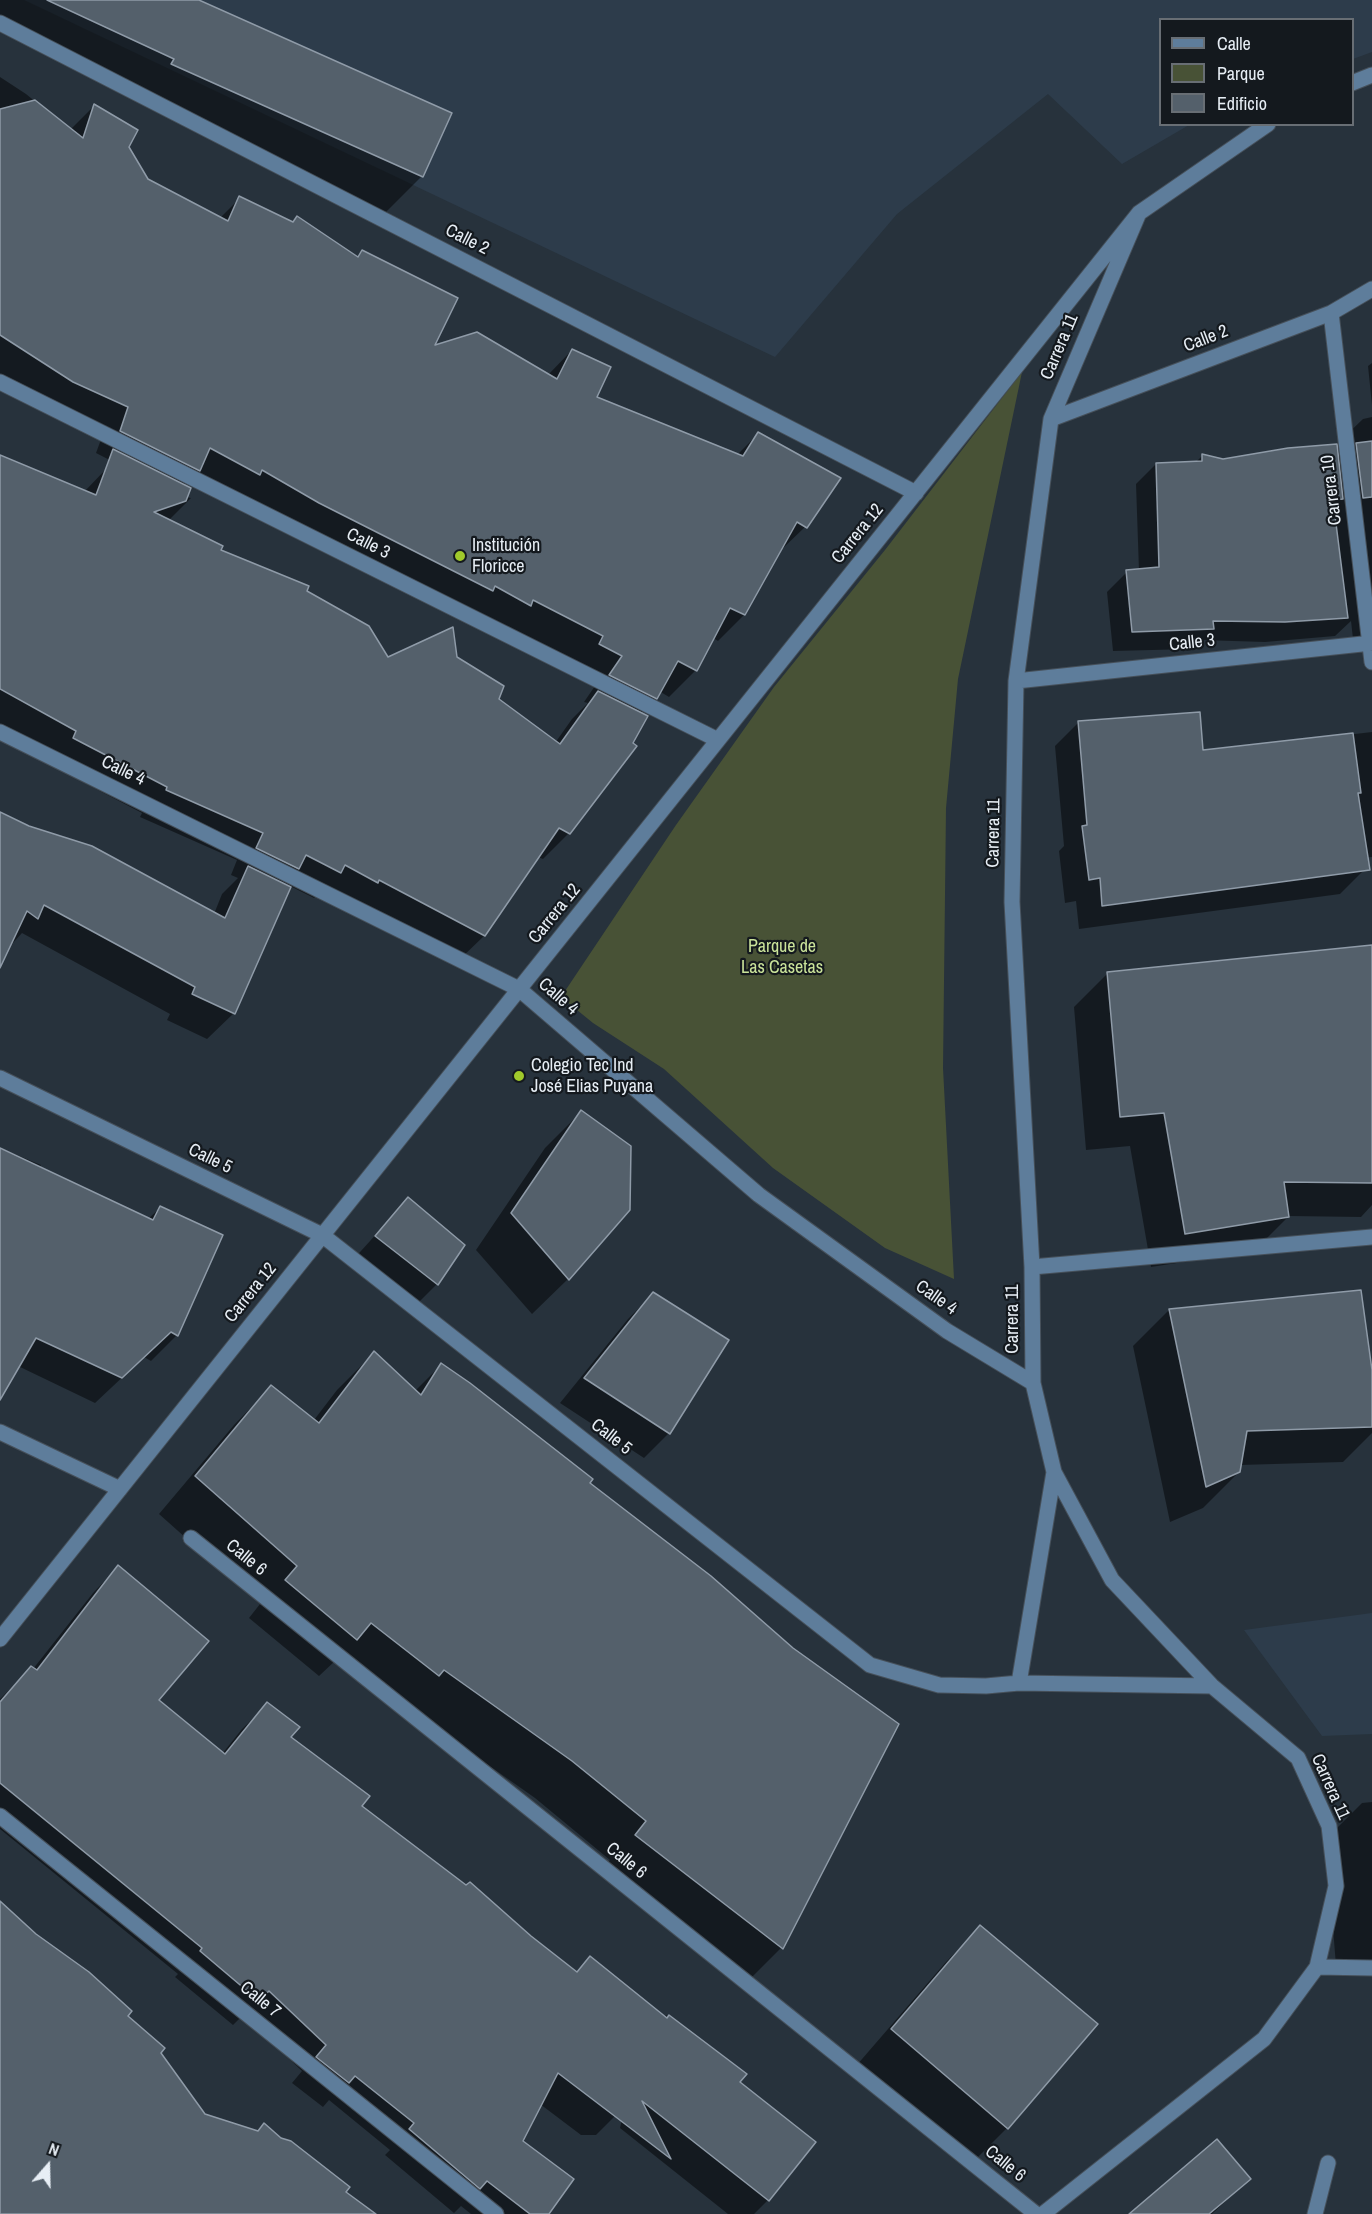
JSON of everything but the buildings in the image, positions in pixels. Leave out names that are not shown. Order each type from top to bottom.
[{"type":"street","name":"Calle 2","points":[[0,23],[916,493]]},
{"type":"street","points":[[1354,83],[1372,75]]},
{"type":"street","name":"Carrera 12","points":[[0,1639],[1139,213],[1265,126]]},
{"type":"street","name":"Carrera 11","points":[[1043,2214],[1264,2039],[1317,1967],[1336,1886],[1329,1826],[1298,1758],[1212,1686],[1112,1580],[1054,1472],[1032,1383],[1032,1267],[1012,902],[1016,681],[1051,419],[1139,213]]},
{"type":"street","name":"Calle 2","points":[[1051,419],[1331,313],[1372,289]]},
{"type":"street","name":"Carrera 10","points":[[1331,313],[1372,662]]},
{"type":"street","name":"Calle 3","points":[[0,382],[718,740]]},
{"type":"street","name":"Calle 3","points":[[1016,681],[1371,643]]},
{"type":"street","name":"Calle 4","points":[[0,732],[519,989],[759,1196],[947,1331],[1032,1383]]},
{"type":"street","name":"Calle 5","points":[[0,1078],[322,1235],[870,1665],[939,1685],[986,1686],[1019,1683],[1212,1686]]},
{"type":"street","points":[[1032,1267],[1372,1237]]},
{"type":"street","points":[[0,1432],[120,1489]]},
{"type":"street","points":[[1019,1683],[1054,1472]]},
{"type":"street","name":"Calle 6","points":[[191,1538],[1036,2214]]},
{"type":"street","name":"Calle 7","points":[[0,1816],[496,2214]]},
{"type":"street","points":[[1317,1967],[1372,1968]]},
{"type":"street","points":[[1315,2214],[1328,2163]]},
{"type":"shaded area","points":[[24,0],[1372,0],[1372,52],[1354,59],[1354,18],[1159,18],[1159,126],[1187,126],[1122,164],[1048,94],[897,214],[775,357]]},
{"type":"shaded area","points":[[1372,1613],[1372,1734],[1322,1736],[1244,1630]]},
{"type":"green space","name":"Parque de Las Casetas","points":[[1022,372],[958,679],[946,808],[943,1068],[954,1279],[885,1248],[773,1168],[664,1069],[593,1023],[561,997],[676,825],[774,687],[885,550]]},
{"type":"place","name":"Institución Floricce","points":[[460,556]]},
{"type":"place","name":"Colegio Tec Ind José Elias Puyana","points":[[519,1076]]}]
